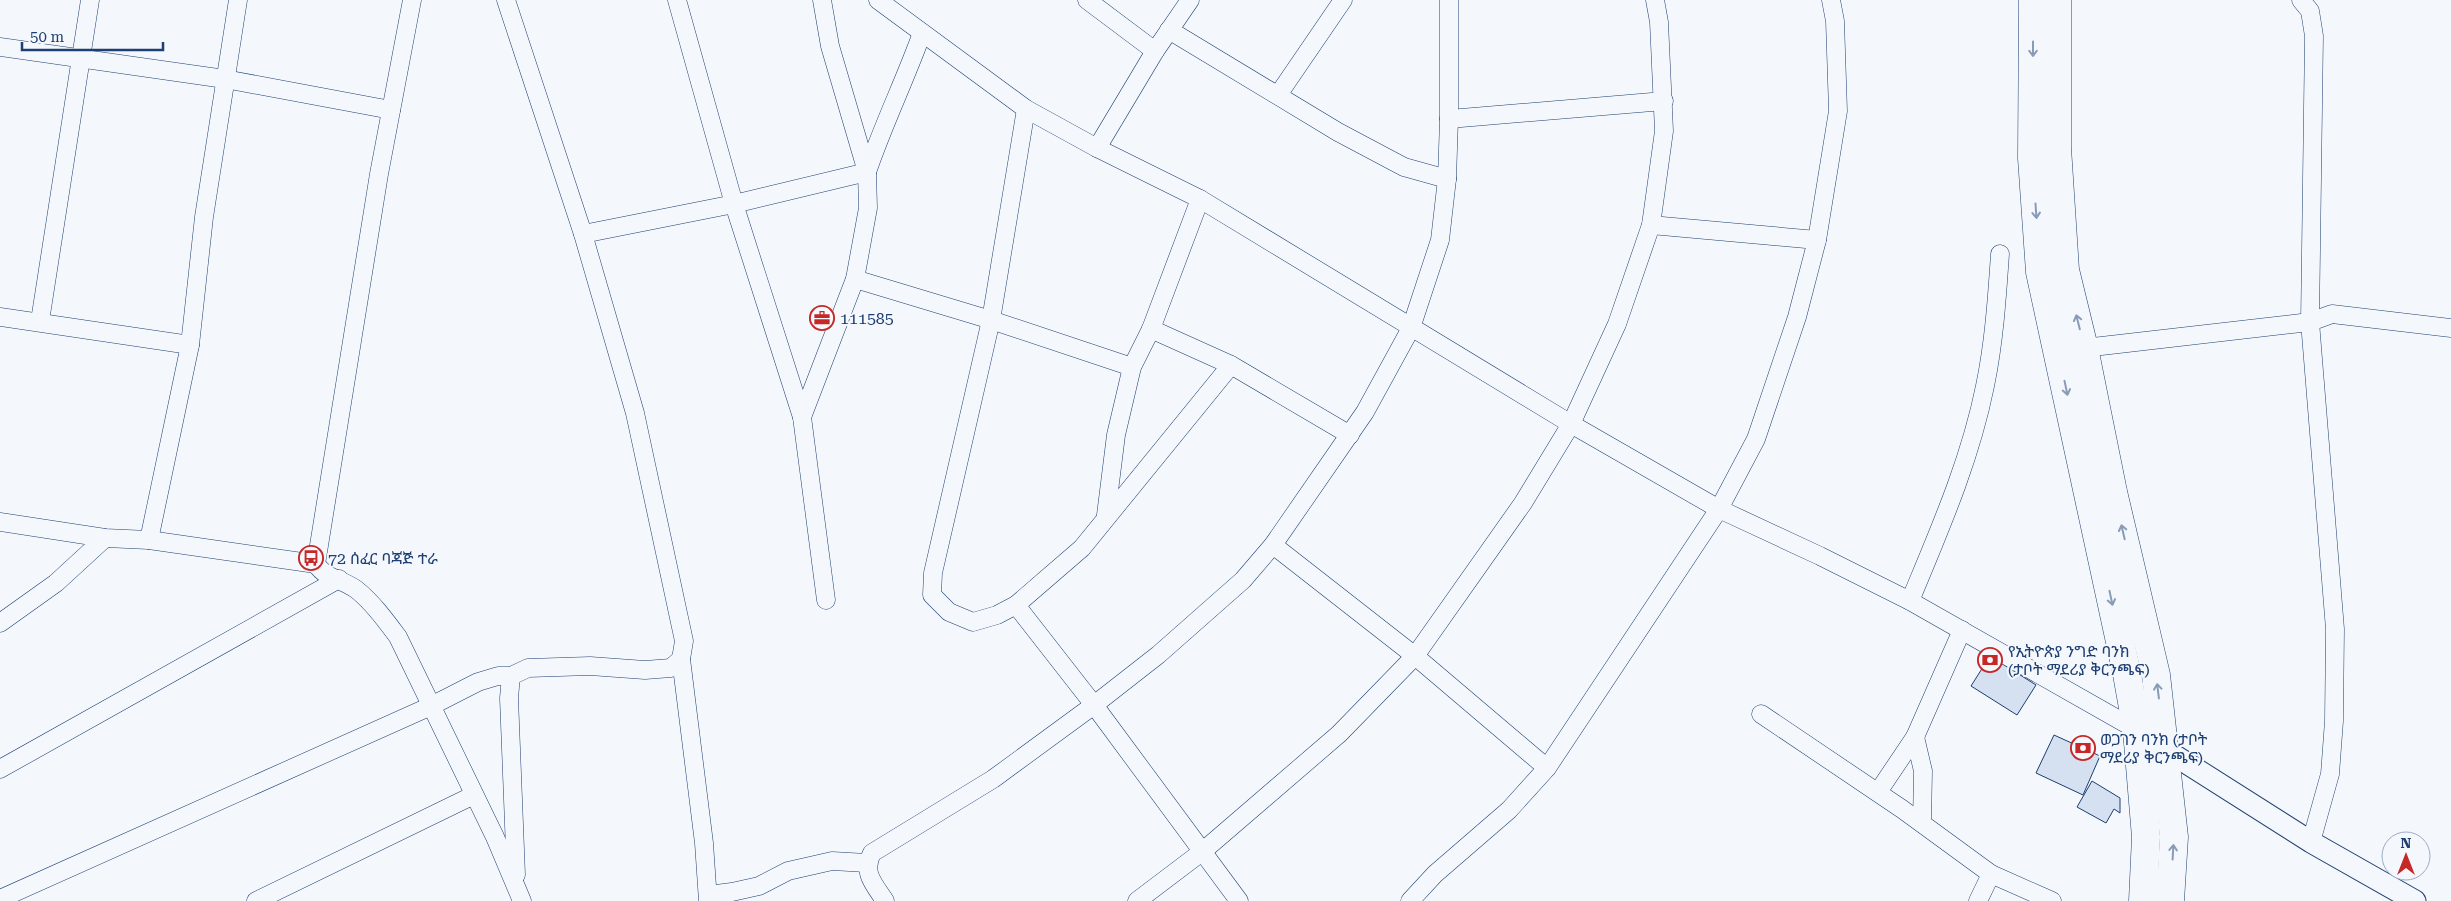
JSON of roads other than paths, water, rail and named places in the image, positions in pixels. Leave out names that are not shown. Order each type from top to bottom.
[{"type":"main road","points":[[2033,0],[2032,158],[2040,272],[2127,674],[2137,730],[2146,837],[2143,901]]},
{"type":"main road","points":[[2057,0],[2057,148],[2065,270],[2084,348],[2113,492],[2156,675],[2166,751],[2174,837],[2170,901]]},
{"type":"street","points":[[40,321],[90,0]]},
{"type":"street","points":[[149,540],[190,345],[204,218],[238,0]]},
{"type":"street","points":[[412,0],[391,110],[316,564],[323,574],[339,579],[357,590],[379,612],[398,637],[474,796],[496,837],[519,894]]},
{"type":"street","points":[[506,0],[583,234],[634,414],[684,641],[681,659],[700,804],[708,898],[759,886],[788,871],[832,861],[868,863]]},
{"type":"street","points":[[677,0],[734,204],[802,417],[826,600]]},
{"type":"street","points":[[802,417],[855,279],[868,208],[868,172],[830,46],[822,0]]},
{"type":"street","points":[[878,0],[1026,109],[1097,148],[1200,199],[1571,424],[1719,509],[1820,556],[1910,601],[1962,630],[2137,730],[2166,751],[2311,842],[2415,901]]},
{"type":"street","points":[[1087,0],[1155,51]]},
{"type":"street","points":[[1097,148],[1155,51],[1190,0]]},
{"type":"street","points":[[1278,96],[1343,0]]},
{"type":"street","points":[[884,901],[868,873],[868,863],[872,853],[993,779],[1094,705],[1158,655],[1242,580],[1273,545],[1365,412],[1411,328],[1440,240],[1447,180],[1449,119],[1448,0]]},
{"type":"street","points":[[1137,901],[1203,851],[1339,734],[1415,656],[1523,502],[1571,424],[1617,324],[1651,225],[1664,131],[1660,22],[1655,0]]},
{"type":"street","points":[[1411,901],[1435,874],[1508,810],[1547,768],[1719,509],[1756,440],[1797,318],[1817,240],[1838,112],[1835,21],[1831,0]]},
{"type":"street","points":[[2301,0],[2310,11],[2314,36],[2310,322],[2335,629],[2334,720],[2330,774],[2311,842]]},
{"type":"street","points":[[1169,30],[1278,96],[1404,167],[1447,180]]},
{"type":"street","points":[[868,172],[879,136],[900,92],[922,33]]},
{"type":"street","points":[[0,46],[226,79],[391,110]]},
{"type":"street","points":[[1449,119],[1664,101]]},
{"type":"street","points":[[1026,109],[991,320],[933,573],[932,595],[949,612],[972,622],[997,615],[1016,605],[1082,548],[1231,364]]},
{"type":"street","points":[[583,234],[734,204],[868,172]]},
{"type":"street","points":[[1106,516],[1116,435],[1132,367],[1151,329],[1200,199]]},
{"type":"street","points":[[1651,225],[1817,240]]},
{"type":"street","points":[[1910,601],[1939,532],[1967,457],[1985,387],[1995,320],[2000,254]]},
{"type":"street","points":[[855,279],[991,320],[1132,367]]},
{"type":"street","points":[[2084,348],[2310,322],[2332,314],[2451,328]]},
{"type":"street","points":[[0,317],[40,321],[190,345]]},
{"type":"street","points":[[1151,329],[1231,364],[1350,435]]},
{"type":"street","points":[[0,522],[105,538],[149,540],[316,564]]},
{"type":"street","points":[[0,623],[56,584],[105,538]]},
{"type":"street","points":[[1273,545],[1415,656],[1547,768]]},
{"type":"street","points":[[0,769],[339,579]]},
{"type":"street","points":[[1016,605],[1094,705],[1239,901]]},
{"type":"street","points":[[1878,792],[1915,737],[1962,630]]},
{"type":"street","points":[[0,899],[431,706],[478,682],[498,676],[511,676],[528,668],[558,665],[644,670],[671,668],[681,659]]},
{"type":"street","points":[[511,676],[509,698],[519,894]]},
{"type":"street","points":[[1761,714],[1878,792],[1991,874],[2052,901]]},
{"type":"street","points":[[1915,737],[1923,771],[1922,823]]},
{"type":"street","points":[[256,901],[474,796]]},
{"type":"street","points":[[1978,901],[1991,874]]},
{"type":"place","name":"111585","points":[[822,318]]},
{"type":"place","name":"72 ሰፈር ባጃጅ ተራ","points":[[311,558]]},
{"type":"place","name":"የኢትዮጵያ ንግድ ባንክ (ታቦት ማደሪያ ቅርንጫፍ)","points":[[1990,660]]},
{"type":"place","name":"ወጋገን ባንክ (ታቦት ማደሪያ ቅርንጫፍ)","points":[[2083,748]]}]
